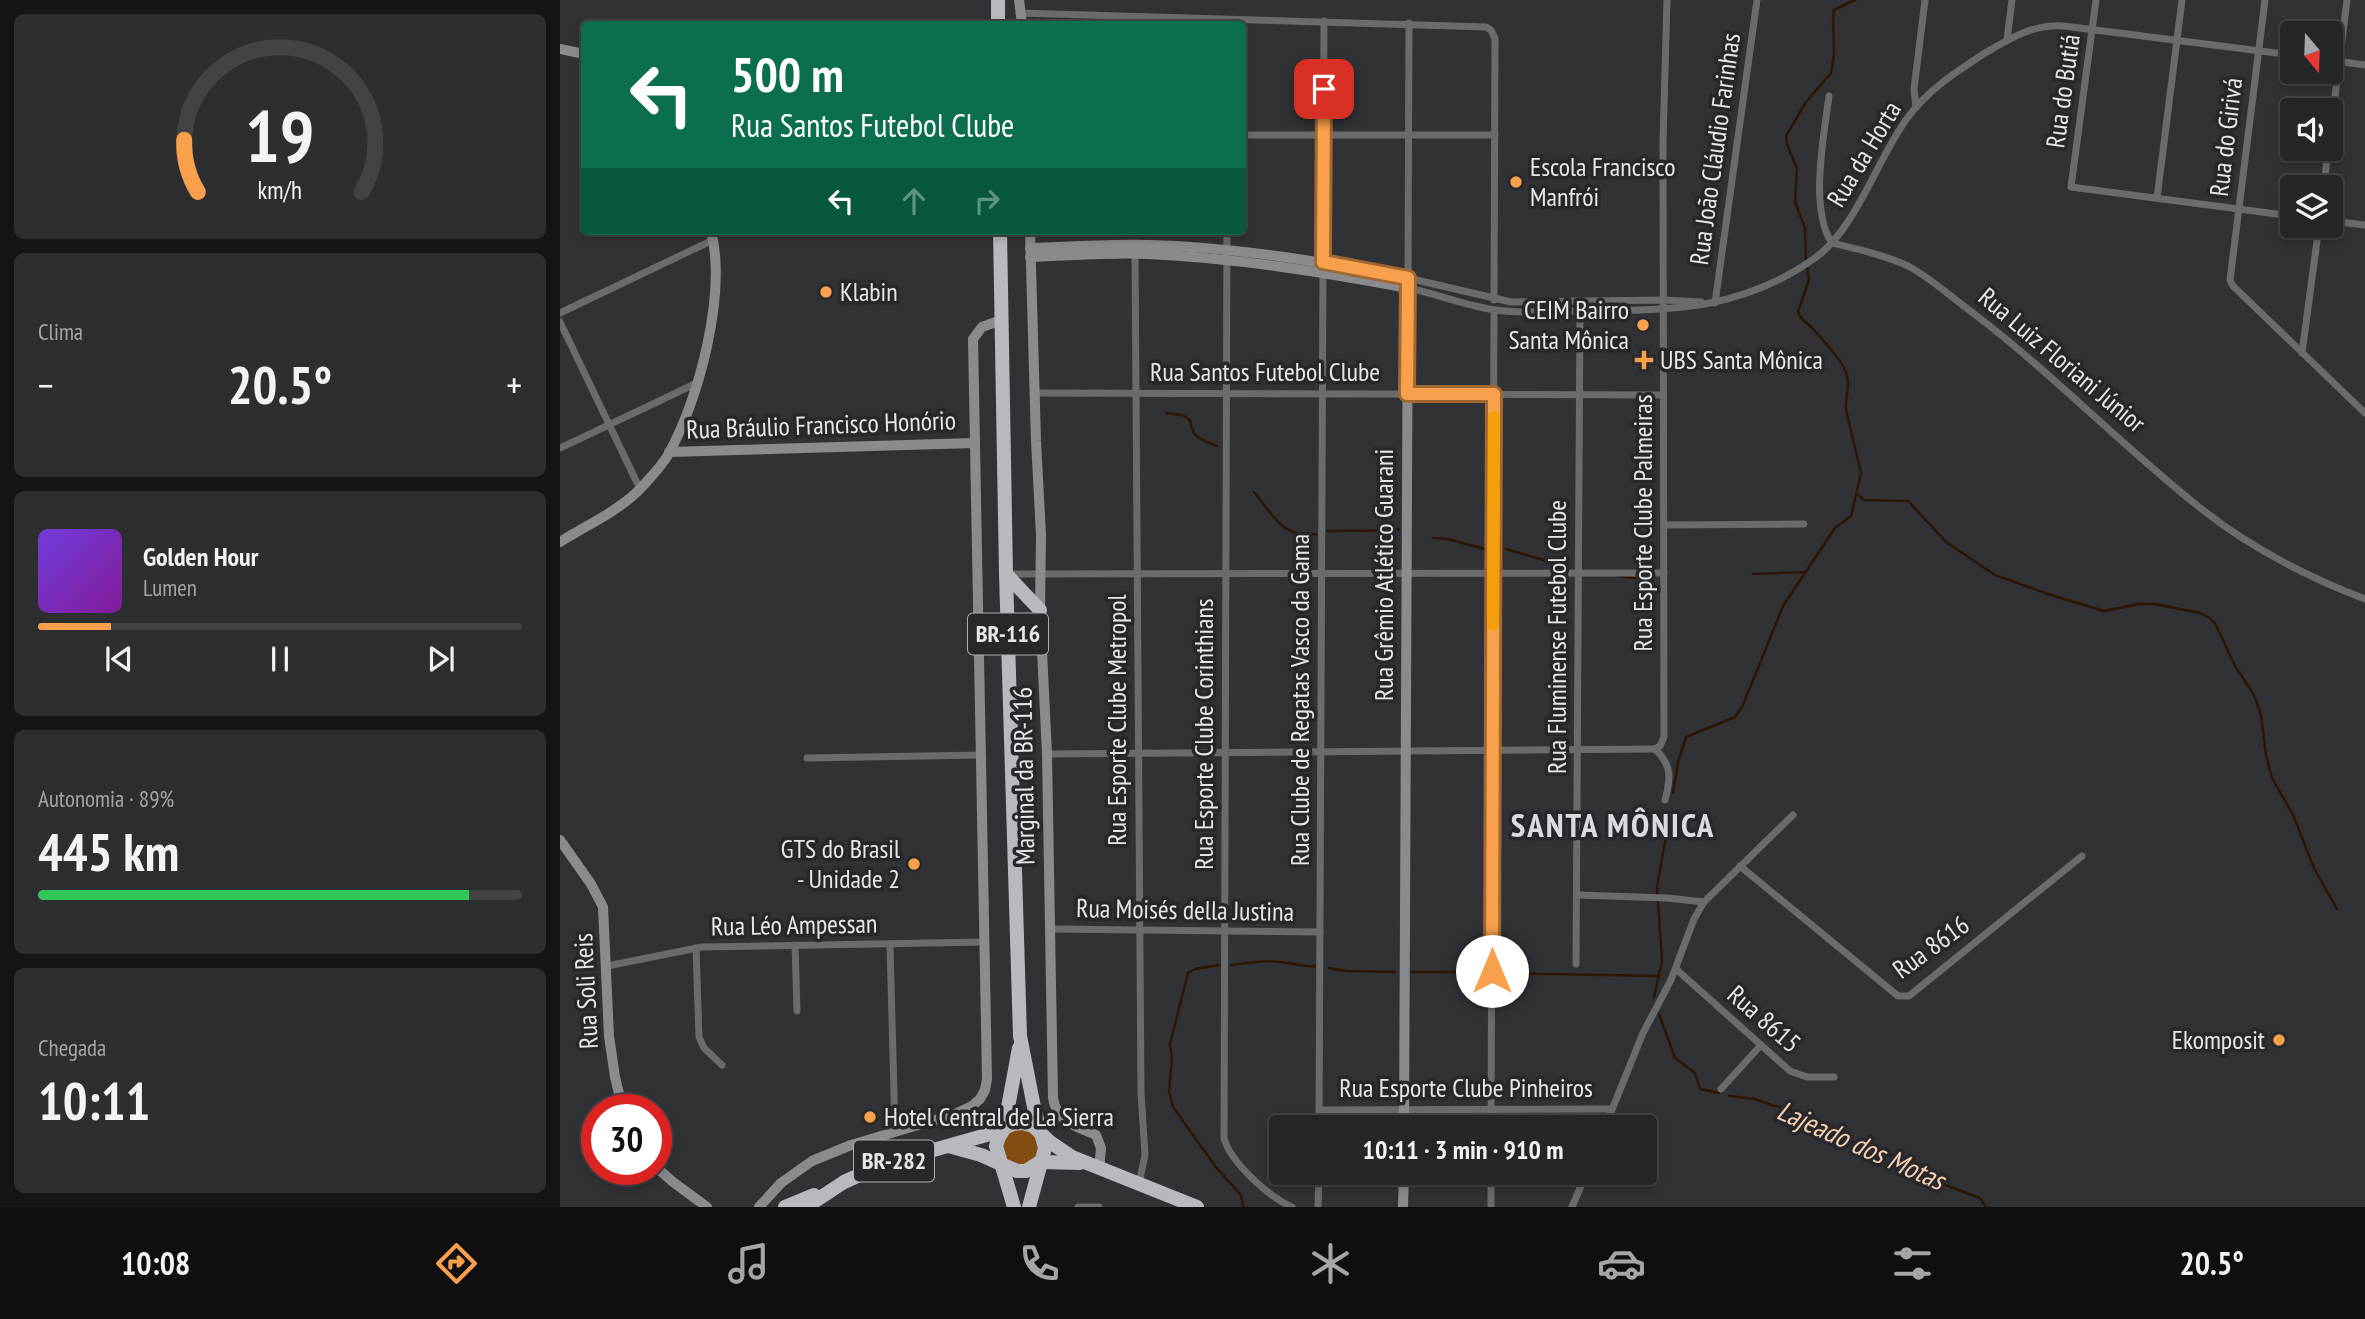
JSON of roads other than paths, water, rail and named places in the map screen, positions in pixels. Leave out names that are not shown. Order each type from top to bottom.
[{"type":"highway","points":[[998,0],[998,21]]},
{"type":"highway","name":"BR-116","points":[[1000,235],[1006,574],[1020,1036],[1045,1148],[1029,1207]]},
{"type":"highway","points":[[1006,574],[1040,610]]},
{"type":"highway","points":[[1007,614],[1023,607],[1040,610]]},
{"type":"highway","name":"BR-116","points":[[1014,1207],[996,1146],[1004,1129],[1020,1036]]},
{"type":"highway","name":"BR-282","points":[[806,1207],[844,1182],[884,1164],[1023,1123],[1033,1126],[1061,1150],[1084,1163],[1197,1207]]},
{"type":"highway","name":"BR-282","points":[[947,1146],[970,1151],[1017,1171],[1026,1171],[1040,1163],[1084,1163]]},
{"type":"highway","points":[[785,1207],[844,1182]]},
{"type":"street","points":[[1019,0],[1021,21]]},
{"type":"street","name":"Rua Esporte Clube Palmeiras","points":[[1655,749],[1660,746],[1664,737],[1663,142],[1667,0]]},
{"type":"street","name":"Rua João Cláudio Farinhas","points":[[1715,303],[1757,0]]},
{"type":"street","points":[[1916,107],[1914,89],[1926,0]]},
{"type":"street","points":[[2007,40],[2012,0]]},
{"type":"street","name":"Rua do Butiá","points":[[2096,0],[2071,187],[2157,198]]},
{"type":"street","points":[[2182,0],[2157,198],[2280,214]]},
{"type":"street","name":"Rua do Girivá","points":[[2265,0],[2230,280],[2302,353]]},
{"type":"street","points":[[2343,21],[2347,0]]},
{"type":"street","points":[[1019,13],[1133,20],[1480,25],[1491,30],[1495,39],[1494,300]]},
{"type":"street","name":"Rua Clube de Regatas Vasco da Gama","points":[[1319,1115],[1324,21]]},
{"type":"street","name":"Rua Grêmio Atlético Guarani","points":[[1404,1115],[1409,23]]},
{"type":"street","name":"Rua da Horta","points":[[1832,243],[1898,132],[1916,107],[1943,81],[2021,33],[2044,26],[2092,29],[2280,54]]},
{"type":"street","points":[[560,49],[581,53]]},
{"type":"street","points":[[2343,62],[2365,65]]},
{"type":"street","points":[[1408,283],[1494,310],[1663,309],[1715,303],[1750,293],[1803,266],[1832,243],[1824,228],[1819,183],[1829,96]]},
{"type":"street","points":[[1246,135],[1495,135]]},
{"type":"street","points":[[2343,222],[2365,225]]},
{"type":"street","points":[[560,313],[712,235],[715,269],[706,352],[697,383],[669,452],[640,489],[618,507],[560,542]]},
{"type":"street","name":"Marginal da BR-116","points":[[1030,235],[1041,535],[1040,610],[1047,754],[1055,1108],[1062,1119],[1097,1135],[1101,1148],[1099,1169]]},
{"type":"street","name":"Rua Esporte Clube Corinthians","points":[[1227,235],[1224,1138],[1233,1159],[1277,1199],[1292,1207]]},
{"type":"street","points":[[2317,238],[2302,353],[2365,413]]},
{"type":"street","name":"Rua Luiz Floriani Júnior","points":[[1832,243],[1879,256],[1914,270],[2022,351],[2200,508],[2287,565],[2365,599]]},
{"type":"street","points":[[1030,252],[1144,245],[1323,267],[1511,302],[1663,300],[1715,303]]},
{"type":"street","points":[[1030,252],[1227,255]]},
{"type":"street","name":"Rua Esporte Clube Metropol","points":[[1135,254],[1141,1093],[1145,1154],[1139,1184]]},
{"type":"street","points":[[1492,1115],[1494,310]]},
{"type":"street","name":"Rua Fluminense Futebol Clube","points":[[1576,964],[1580,311]]},
{"type":"street","name":"Marginal da BR-116","points":[[895,1132],[963,1111],[980,1099],[987,1079],[973,340],[982,327],[1001,320]]},
{"type":"street","points":[[560,322],[640,489]]},
{"type":"street","points":[[560,447],[697,383]]},
{"type":"street","name":"Rua Santos Futebol Clube","points":[[1034,393],[1663,395]]},
{"type":"street","name":"Rua Bráulio Francisco Honório","points":[[669,452],[975,443]]},
{"type":"street","points":[[1664,525],[1804,524]]},
{"type":"street","points":[[1006,574],[1664,573]]},
{"type":"street","points":[[1047,754],[1655,749],[1664,757],[1670,769],[1665,800]]},
{"type":"street","points":[[807,758],[981,755]]},
{"type":"street","points":[[1610,1115],[1649,1020],[1676,969],[1694,919],[1704,902],[1793,815]]},
{"type":"street","name":"Rua Soli Reis","points":[[560,841],[591,884],[603,906],[611,1052],[620,1094]]},
{"type":"street","name":"Rua 8616","points":[[1740,866],[1903,998],[1909,996],[2081,856]]},
{"type":"street","points":[[1577,895],[1652,897],[1704,902]]},
{"type":"street","name":"Rua Moisés della Justina","points":[[1050,929],[1320,932]]},
{"type":"street","name":"Rua Léo Ampessan","points":[[607,966],[696,948],[984,942]]},
{"type":"street","points":[[759,1207],[781,1183],[812,1161],[851,1145],[895,1132],[890,944]]},
{"type":"street","points":[[795,945],[797,1010]]},
{"type":"street","points":[[696,948],[699,1037],[704,1048],[722,1065]]},
{"type":"street","name":"Rua 8615","points":[[1676,969],[1790,1071],[1800,1075],[1834,1077]]},
{"type":"street","points":[[1721,1089],[1761,1045]]},
{"type":"street","name":"Rua Esporte Clube Pinheiros","points":[[1319,1110],[1612,1109]]},
{"type":"street","points":[[672,1181],[707,1207]]},
{"type":"street","points":[[1318,1185],[1318,1207]]},
{"type":"street","points":[[1403,1207],[1404,1185]]},
{"type":"street","points":[[1491,1185],[1491,1207]]},
{"type":"street","points":[[1572,1207],[1581,1185]]},
{"type":"street","points":[[1078,1207],[1099,1207]]},
{"type":"waterway","name":"Lajeado dos Motas","points":[[1806,260],[1805,228],[1795,202],[1797,168],[1786,136],[1806,102],[1831,73],[1834,55],[1834,10],[1855,0]]},
{"type":"waterway","name":"Lajeado dos Motas","points":[[1673,793],[1678,762],[1686,737],[1735,717],[1743,705],[1783,606],[1835,528],[1851,516],[1861,473],[1846,410],[1847,377],[1836,355],[1798,312],[1809,280],[1807,267]]},
{"type":"waterway","points":[[1166,413],[1182,415],[1190,420],[1198,438],[1217,446]]},
{"type":"waterway","points":[[1254,492],[1286,529],[1304,535],[1316,534]]},
{"type":"waterway","points":[[1858,495],[1864,500],[1908,501],[1946,542],[1995,575],[2054,596],[2104,611],[2138,604],[2155,604],[2200,613],[2210,618],[2235,666],[2254,695],[2261,715],[2272,778],[2293,815],[2314,868],[2337,909]]},
{"type":"waterway","points":[[1328,531],[1399,529]]},
{"type":"waterway","points":[[1433,538],[1448,539],[1488,550]]},
{"type":"waterway","points":[[1506,549],[1567,567]]},
{"type":"waterway","points":[[1753,574],[1806,572]]},
{"type":"waterway","points":[[1618,576],[1653,580]]},
{"type":"waterway","name":"Lajeado dos Motas","points":[[1654,997],[1662,961],[1657,887],[1670,814]]},
{"type":"waterway","points":[[1232,965],[1281,962],[1316,966]]},
{"type":"waterway","points":[[1219,965],[1195,969],[1188,973],[1170,1044],[1172,1059],[1169,1091],[1173,1107],[1215,1166],[1241,1195],[1243,1206]]},
{"type":"waterway","points":[[1329,968],[1395,972]]},
{"type":"waterway","points":[[1411,972],[1483,972]]},
{"type":"waterway","points":[[1500,973],[1658,976]]},
{"type":"waterway","name":"Lajeado dos Motas","points":[[1659,1014],[1675,1058],[1695,1073],[1700,1089],[1719,1093]]},
{"type":"waterway","name":"Lajeado dos Motas","points":[[1729,1096],[1755,1099],[1789,1108],[1810,1129],[1886,1152],[1945,1185],[1980,1198],[1986,1207]]},
{"type":"place","name":"Escola Francisco Manfrói","points":[[1516,182]]},
{"type":"place","name":"Klabin","points":[[826,292]]},
{"type":"place","name":"CEIM Bairro Santa Mônica","points":[[1643,325]]},
{"type":"place","name":"UBS Santa Mônica","points":[[1644,360]]},
{"type":"place","name":"GTS do Brasil - Unidade 2","points":[[914,864]]},
{"type":"place","name":"Ekomposit","points":[[2279,1040]]},
{"type":"place","name":"Hotel Central de La Sierra","points":[[870,1117]]},
{"type":"district","name":"SANTA MÔNICA","points":[[1613,825]]}]
